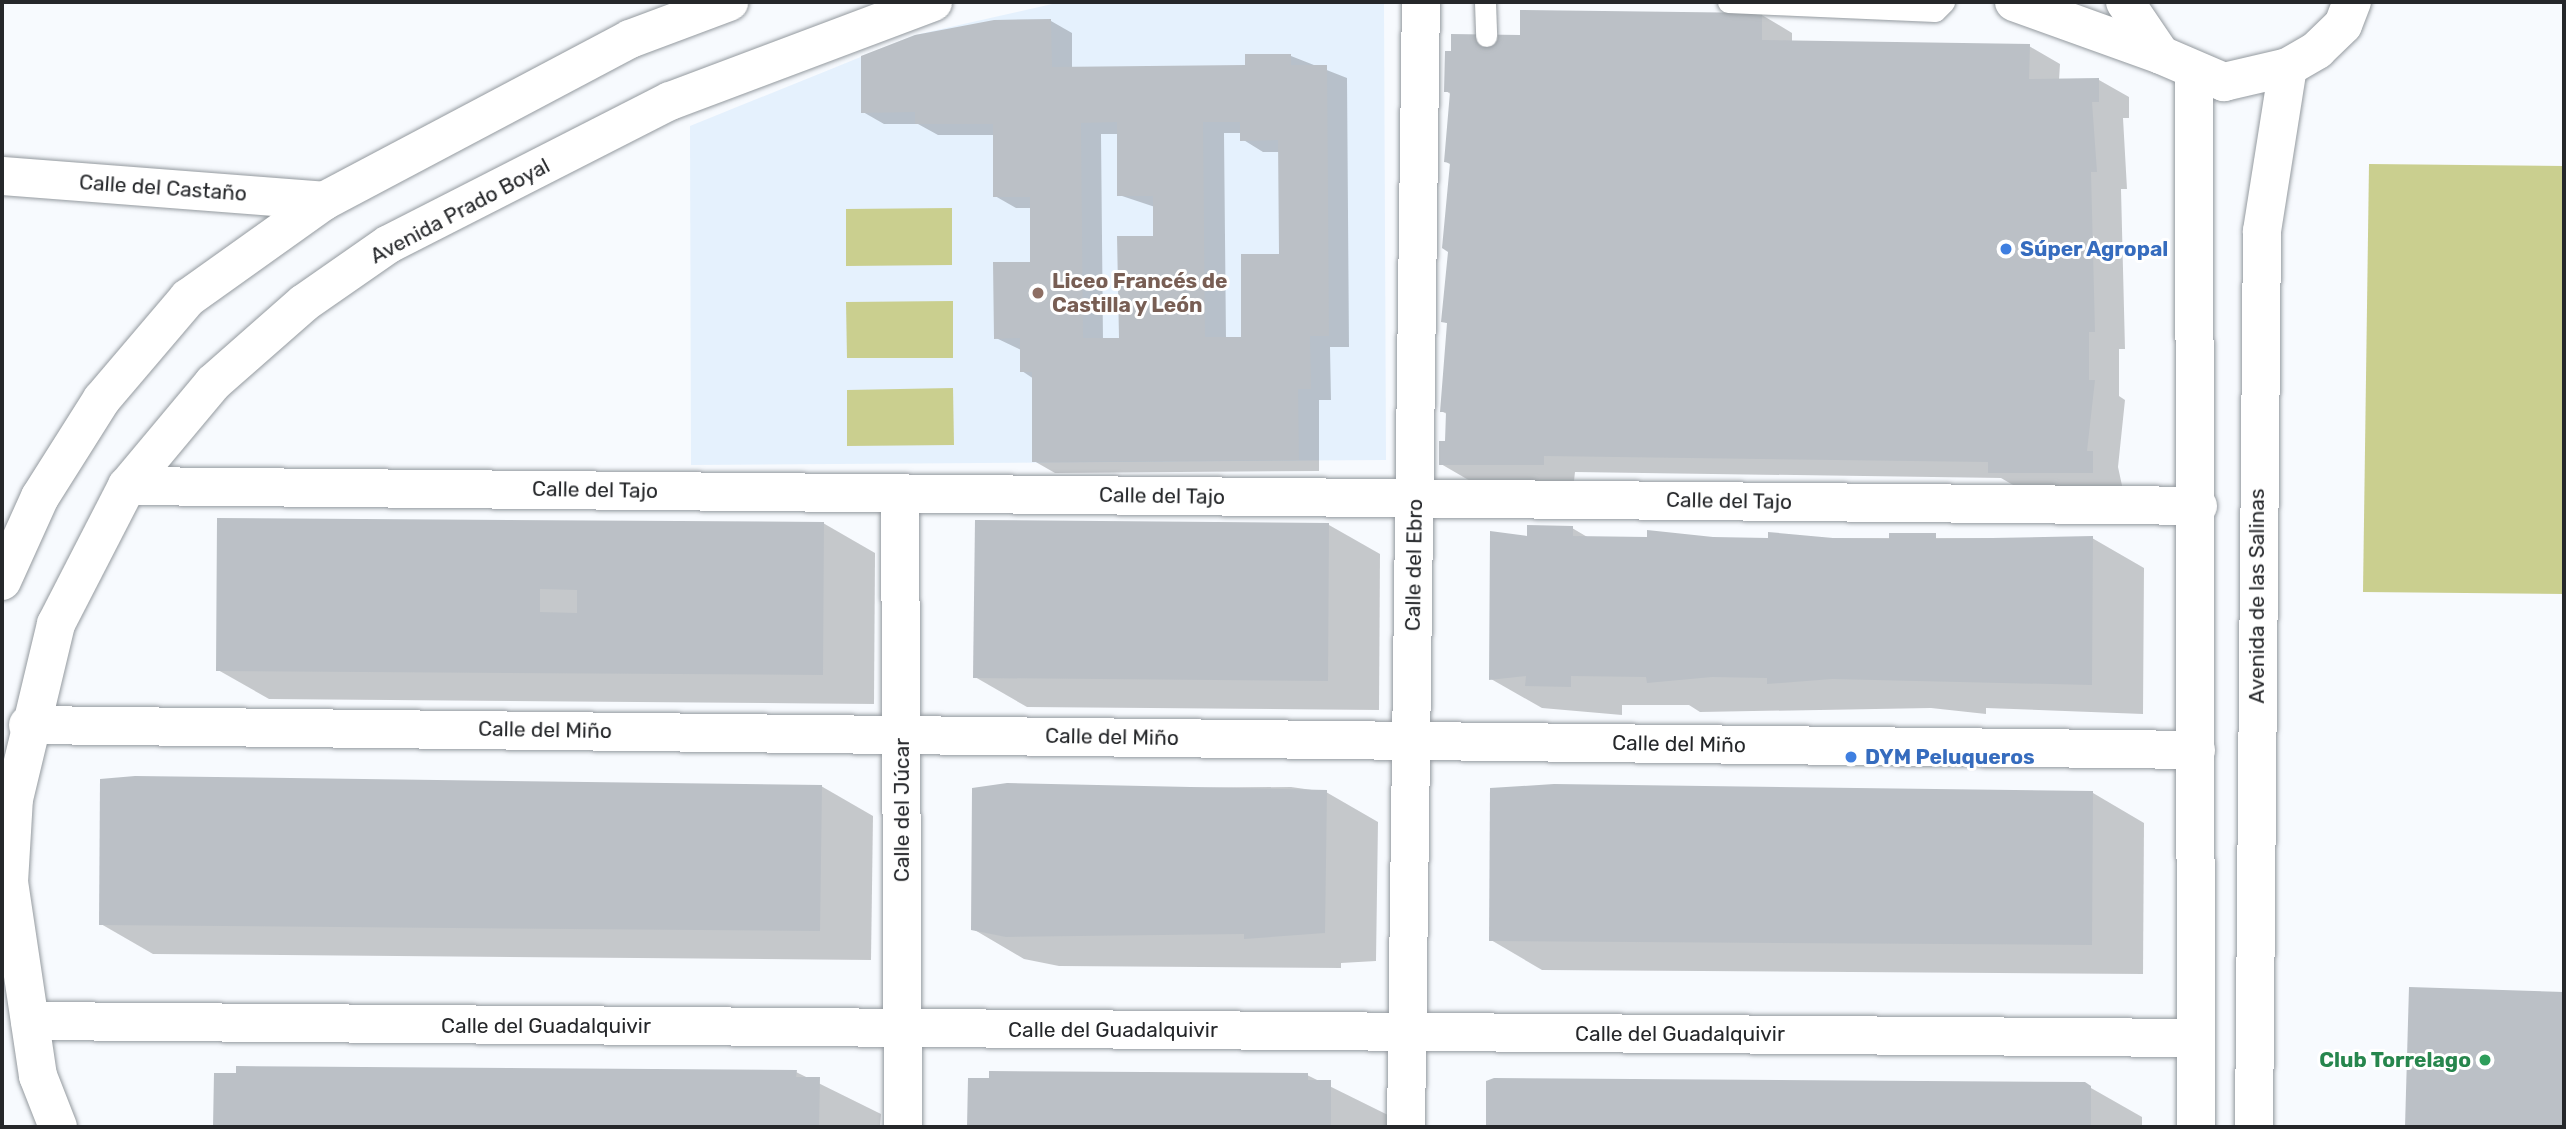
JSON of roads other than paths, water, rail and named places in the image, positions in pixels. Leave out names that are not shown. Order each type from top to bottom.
[{"type":"street","points":[[2,581],[40,497],[102,399],[188,298],[324,201],[630,39],[729,2]]},
{"type":"street","name":"Avenida Prado Boyal","points":[[58,1127],[38,1076],[9,882],[28,725],[56,624],[127,486],[213,383],[304,303],[389,244],[670,102],[933,2]]},
{"type":"street","name":"Calle del Ebro","points":[[1406,1127],[1421,2]]},
{"type":"street","points":[[2014,2],[2161,55],[2194,74],[2224,82],[2288,67],[2348,13],[2378,2]]},
{"type":"street","points":[[2125,2],[2161,55]]},
{"type":"street","name":"Avenida de las Salinas","points":[[2255,1127],[2260,268],[2288,67]]},
{"type":"street","points":[[2194,74],[2198,506],[2196,1127]]},
{"type":"street","name":"Calle del Castaño","points":[[2,176],[324,201]]},
{"type":"street","name":"Calle del Tajo","points":[[127,486],[2198,506]]},
{"type":"street","name":"Calle del Júcar","points":[[900,493],[903,1127]]},
{"type":"street","name":"Calle del Miño","points":[[28,725],[2196,750]]},
{"type":"street","name":"Calle del Guadalquivir","points":[[30,1021],[2196,1038]]},
{"type":"lane","points":[[1485,2],[1486,36]]},
{"type":"lane","points":[[1728,2],[1935,11],[1944,2]]},
{"type":"place","name":"Súper Agropal","points":[[2006,249]]},
{"type":"place","name":"Liceo Francés de Castilla y León","points":[[1038,293]]},
{"type":"place","name":"DYM Peluqueros","points":[[1851,757]]},
{"type":"place","name":"Club Torrelago","points":[[2485,1060]]}]
